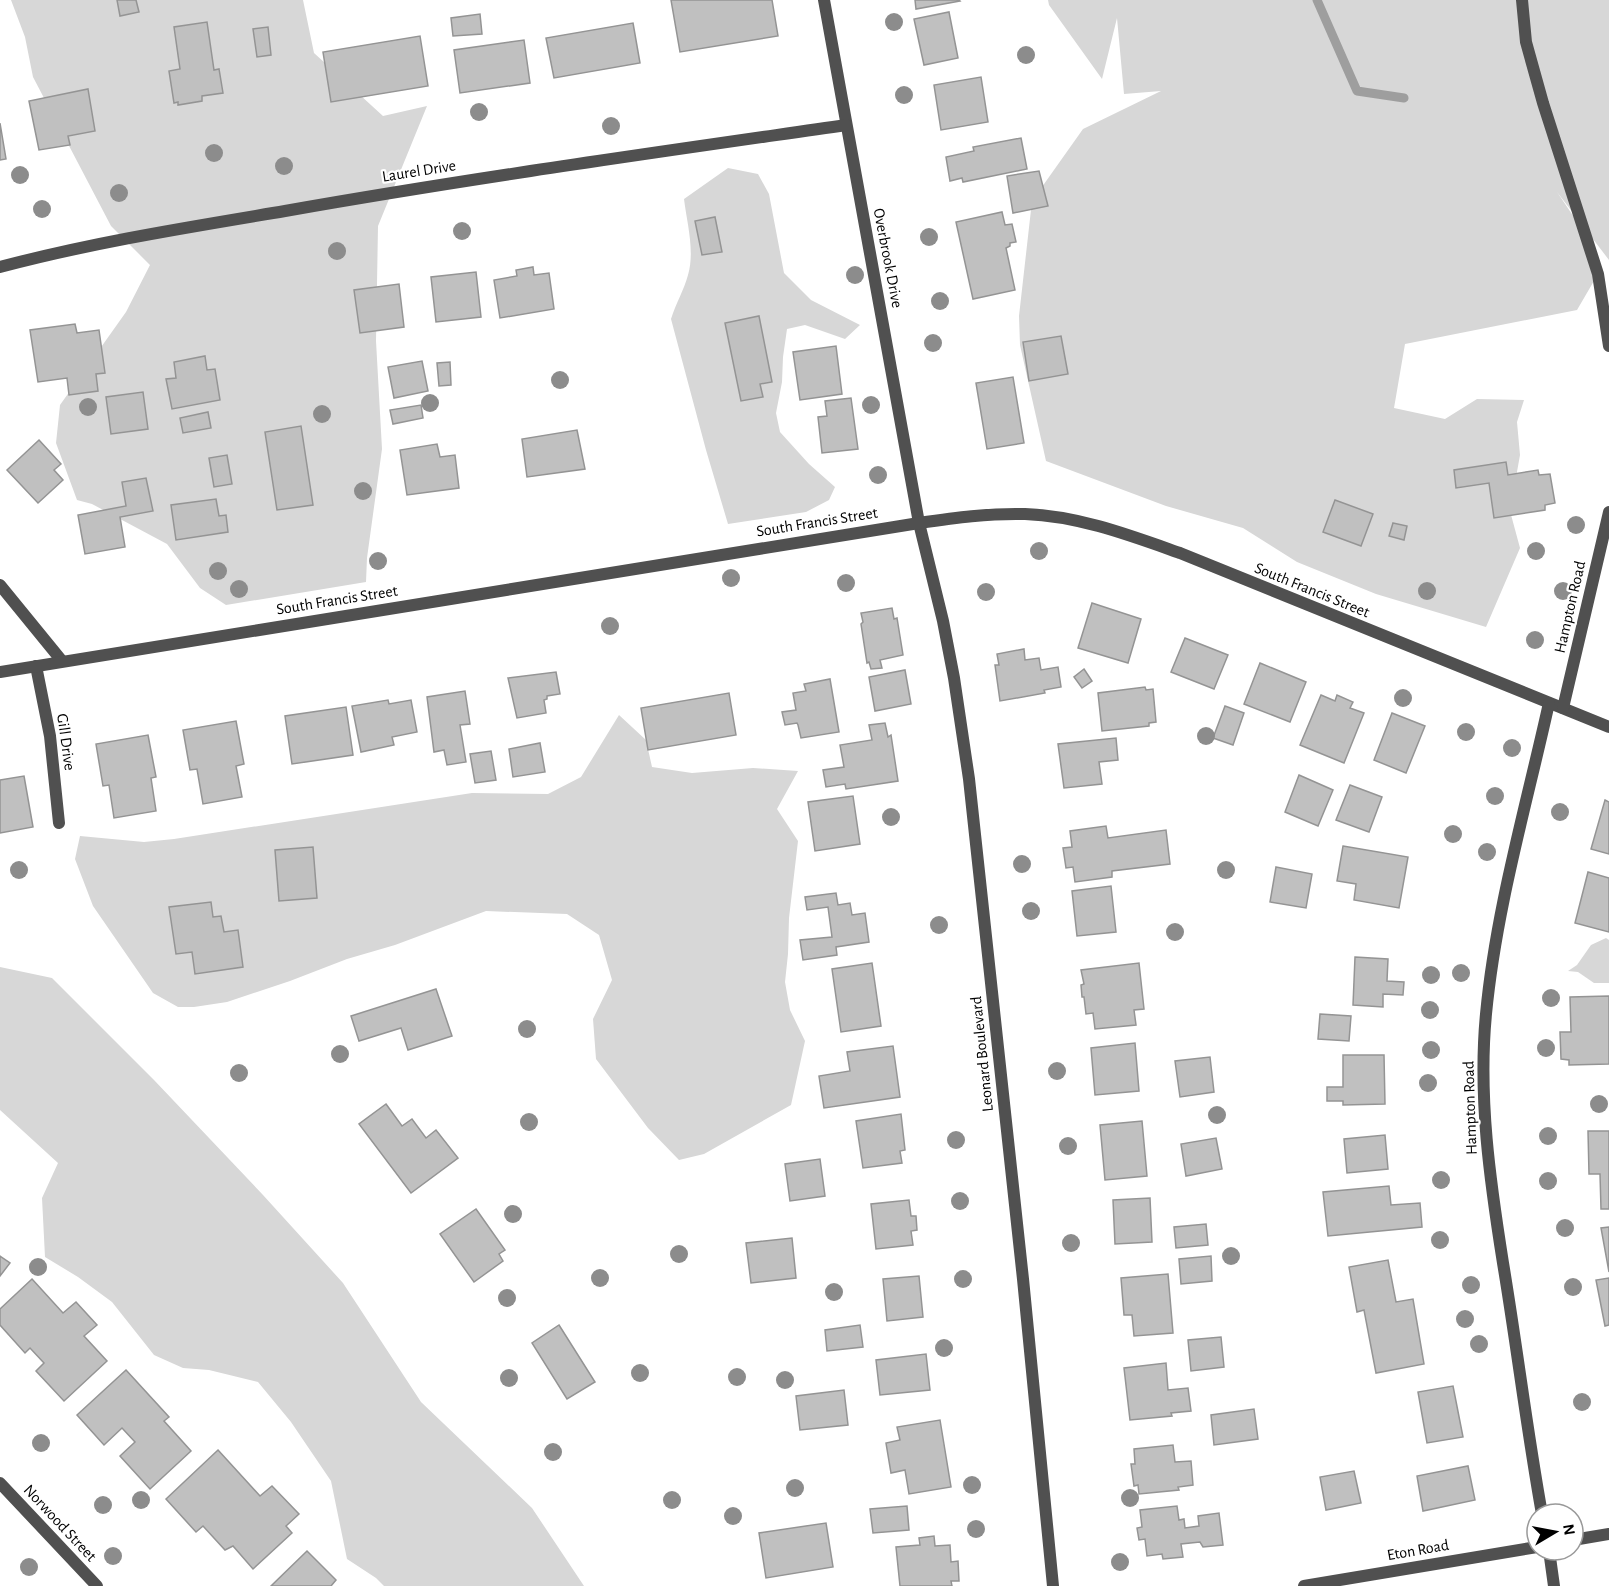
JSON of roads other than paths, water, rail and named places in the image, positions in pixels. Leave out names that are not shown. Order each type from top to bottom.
[{"type":"street","name":"Overbrook Drive","points":[[824,0],[920,522]]},
{"type":"street","points":[[1522,0],[1526,42],[1598,274],[1609,346]]},
{"type":"street","name":"Laurel Drive","points":[[0,267],[50,253],[374,195],[846,126]]},
{"type":"street","name":"Hampton Road","points":[[1563,708],[1609,512]]},
{"type":"street","name":"South Francis Street","points":[[0,672],[920,522],[990,514],[1025,514],[1111,528],[1180,553],[1609,727]]},
{"type":"street","name":"Leonard Boulevard","points":[[920,522],[954,678],[969,779],[1023,1279],[1053,1586]]},
{"type":"street","points":[[0,585],[62,661]]},
{"type":"street","name":"Gill Drive","points":[[36,666],[50,736],[59,823]]},
{"type":"street","name":"Hampton Road","points":[[1540,1502],[1489,1165],[1484,1092],[1485,1017],[1493,951],[1549,704]]},
{"type":"street","name":"Norwood Street","points":[[0,1483],[97,1586]]},
{"type":"street","points":[[1585,1538],[1609,1534]]},
{"type":"street","name":"Eton Road","points":[[1304,1586],[1525,1549]]},
{"type":"street","points":[[1551,1562],[1554,1586]]},
{"type":"waterway","points":[[1317,0],[1357,91],[1404,98]]}]
